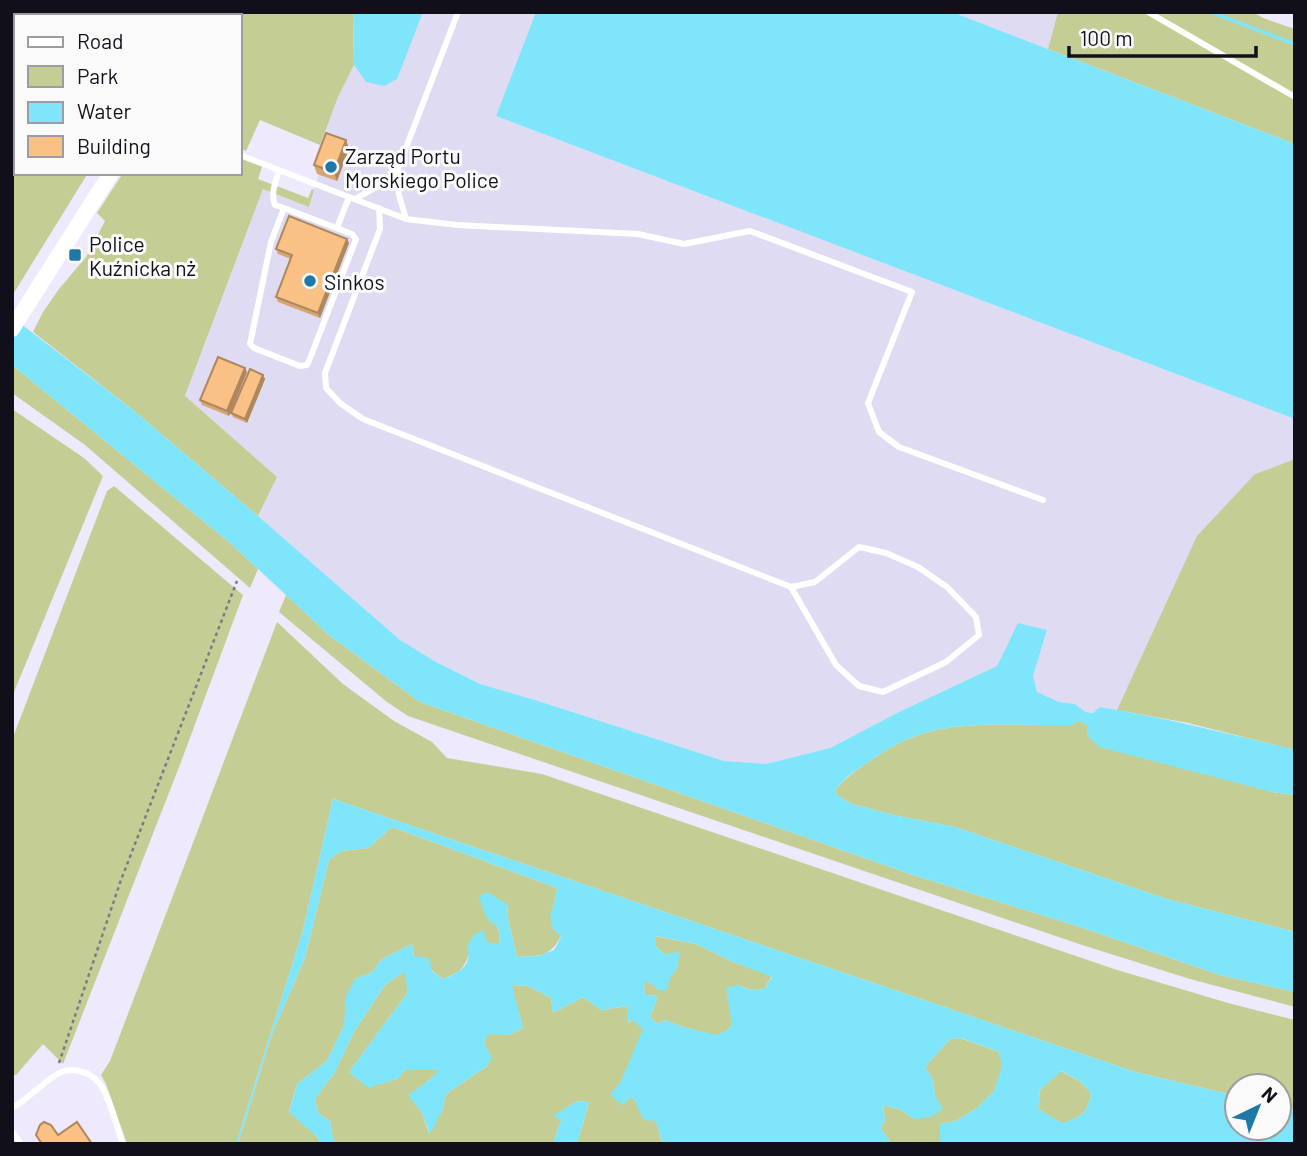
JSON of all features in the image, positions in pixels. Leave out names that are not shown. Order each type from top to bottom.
[{"type":"main road","points":[[12,329],[110,175]]},
{"type":"lane","points":[[337,228],[352,198],[391,179],[397,171],[458,12]]},
{"type":"lane","points":[[1148,12],[1295,97]]},
{"type":"lane","points":[[242,156],[406,219],[457,225],[638,234],[684,244],[750,231],[912,292],[868,403],[879,432],[899,447],[1044,500]]},
{"type":"lane","points":[[279,170],[273,192],[275,205],[284,208],[337,228],[355,236],[307,365],[300,366],[250,344],[271,242],[284,208]]},
{"type":"lane","points":[[397,171],[399,195],[406,219]]},
{"type":"lane","points":[[379,208],[380,229],[325,373],[326,388],[340,403],[363,419],[791,587],[815,582],[859,547],[886,553],[918,567],[947,587],[976,617],[979,635],[946,662],[883,692],[859,686],[836,665],[791,587]]},
{"type":"lane","points":[[12,1108],[64,1070],[87,1073],[100,1084],[123,1144]]},
{"type":"lane","points":[[12,1131],[21,1144]]},
{"type":"path","points":[[54,1076],[121,880],[237,582]]},
{"type":"shaded area","points":[[423,12],[536,12],[496,116],[1295,419],[1295,459],[1255,474],[1149,643],[1117,710],[1100,707],[1093,713],[1084,712],[1075,704],[1059,702],[1037,692],[1033,676],[1047,631],[1008,642],[997,666],[830,748],[766,764],[724,761],[480,684],[436,662],[400,640],[258,516],[277,477],[185,397],[263,189],[309,206],[323,160],[315,157],[338,97],[354,65],[366,82],[396,79]]},
{"type":"shaded area","points":[[952,12],[1058,12],[1048,49]]},
{"type":"green space","points":[[353,12],[354,65],[338,97],[320,145],[260,120],[246,151],[242,149],[242,14],[232,14]]},
{"type":"green space","points":[[1058,12],[1253,12],[1295,29],[1295,144],[1048,49]]},
{"type":"green space","points":[[14,105],[14,175],[87,175],[12,296]]},
{"type":"green space","points":[[242,156],[263,164],[258,179],[308,198],[312,189],[314,190],[309,207],[263,189],[185,396],[277,477],[258,516],[133,410],[33,332],[59,289],[86,257],[105,221],[97,213],[122,175],[242,175]]},
{"type":"green space","points":[[12,365],[229,542],[258,569],[250,588],[85,445],[12,393]]},
{"type":"green space","points":[[12,409],[84,458],[103,476],[12,697]]},
{"type":"green space","points":[[1295,459],[1295,750],[1188,723],[1117,710],[1197,536],[1255,474]]},
{"type":"green space","points":[[114,486],[243,595],[63,1064],[43,1044],[16,1075],[12,1075],[12,740],[107,491]]},
{"type":"green space","points":[[286,595],[330,636],[420,702],[913,875],[1080,927],[1220,975],[1295,992],[1295,1007],[1190,979],[1079,944],[408,716],[387,702],[279,612]]},
{"type":"green space","points":[[277,622],[343,684],[394,721],[432,742],[447,758],[542,774],[1114,969],[1295,1020],[1295,1110],[1293,1072],[1223,1072],[1223,1093],[1135,1072],[333,799],[303,930],[236,1144],[127,1144],[101,1075],[110,1061]]},
{"type":"green space","points":[[1078,721],[1272,792],[1295,795],[1295,932],[1167,899],[955,827],[852,804],[838,796],[835,790],[853,773],[885,751],[924,733],[965,726],[1071,725]]},
{"type":"green space","points":[[392,827],[557,888],[553,908],[561,936],[553,948],[544,954],[517,957],[507,904],[486,916],[498,928],[499,945],[488,943],[469,954],[462,968],[448,977],[443,979],[414,956],[412,944],[382,959],[372,972],[355,979],[344,1025],[327,1061],[297,1084],[289,1111],[321,1144],[238,1144],[272,1034],[305,958],[329,860],[341,851],[368,848]]},
{"type":"green space","points":[[655,936],[696,944],[772,976],[764,989],[752,990],[737,985],[732,1025],[716,1036],[665,1020],[658,1024],[650,1017],[658,996],[645,995],[646,979],[658,990],[677,969],[678,959],[664,954],[655,945]]},
{"type":"green space","points":[[405,971],[408,992],[349,1072],[368,1087],[397,1079],[405,1070],[440,1070],[409,1095],[422,1113],[429,1133],[442,1111],[446,1094],[487,1066],[491,1058],[484,1043],[488,1033],[509,1035],[523,1028],[511,985],[528,986],[551,998],[553,1013],[583,997],[601,1010],[628,1006],[628,1023],[633,1020],[644,1029],[621,1081],[638,1105],[644,1120],[656,1120],[662,1143],[577,1144],[589,1102],[577,1101],[554,1116],[561,1120],[553,1144],[338,1144],[333,1139],[330,1121],[318,1113],[315,1099],[335,1072],[354,1032],[385,985]]},
{"type":"green space","points":[[960,1038],[999,1052],[1003,1066],[994,1091],[977,1108],[956,1121],[940,1124],[940,1144],[891,1143],[881,1129],[885,1120],[883,1105],[901,1110],[914,1119],[935,1096],[933,1080],[925,1067],[950,1039]]},
{"type":"green space","points":[[1061,1071],[1081,1082],[1091,1093],[1088,1105],[1082,1113],[1062,1124],[1038,1109],[1040,1090]]},
{"type":"water","points":[[353,12],[423,12],[397,79],[384,86],[366,82],[354,65]]},
{"type":"water","points":[[536,12],[952,12],[1295,144],[1295,419],[496,116]]},
{"type":"water","points":[[12,317],[133,410],[400,640],[480,684],[724,761],[766,764],[830,748],[997,666],[1018,623],[1047,630],[1033,676],[1037,692],[1059,702],[1075,704],[1085,712],[1093,713],[1100,707],[1125,711],[1295,750],[1295,795],[1272,792],[1099,747],[1087,735],[1087,725],[1078,721],[1072,725],[965,726],[924,733],[897,744],[853,773],[835,790],[838,796],[852,804],[955,827],[1167,899],[1295,932],[1295,992],[1220,975],[1080,927],[913,875],[420,702],[330,636],[229,542],[12,365]]},
{"type":"water","points":[[333,799],[1135,1072],[1223,1093],[1223,1142],[1293,1142],[1295,1110],[1295,1144],[940,1144],[940,1124],[956,1121],[977,1108],[994,1091],[1002,1066],[999,1052],[961,1038],[950,1039],[925,1067],[933,1080],[935,1096],[943,1109],[931,1117],[914,1119],[901,1110],[883,1105],[885,1120],[881,1129],[893,1144],[660,1144],[662,1142],[656,1121],[644,1120],[632,1096],[623,1105],[610,1095],[621,1081],[643,1029],[633,1020],[627,1023],[627,1006],[601,1010],[583,997],[553,1013],[551,998],[528,986],[512,985],[523,1028],[509,1035],[488,1034],[484,1043],[492,1058],[487,1066],[446,1094],[442,1111],[430,1134],[422,1113],[408,1095],[439,1070],[405,1070],[397,1079],[368,1088],[349,1072],[408,992],[404,972],[385,985],[354,1032],[335,1072],[315,1099],[318,1113],[330,1121],[333,1139],[338,1144],[321,1144],[317,1137],[289,1112],[297,1084],[327,1061],[344,1025],[346,996],[355,979],[372,972],[382,959],[412,944],[414,956],[429,958],[432,971],[443,979],[460,971],[467,963],[467,945],[474,935],[483,930],[488,943],[499,944],[498,928],[488,919],[479,896],[487,892],[507,904],[517,957],[538,956],[554,950],[561,937],[552,928],[550,913],[557,888],[392,827],[368,848],[341,851],[329,860],[305,958],[272,1034],[236,1144],[303,930]],"holes":[[[656,936],[696,944],[772,977],[764,989],[751,990],[737,985],[726,988],[732,1025],[716,1035],[665,1020],[658,1024],[650,1017],[658,996],[645,995],[644,986],[647,980],[658,990],[667,990],[670,978],[677,969],[680,952],[664,954],[655,945]],[[1062,1071],[1081,1082],[1091,1093],[1082,1114],[1062,1123],[1038,1109],[1040,1090]]]},
{"type":"water","points":[[577,1101],[589,1102],[577,1144],[553,1144],[561,1120],[553,1116]]},
{"type":"building","points":[[326,133],[346,140],[334,172],[314,165]]},
{"type":"building","name":"Sinkos","points":[[289,216],[347,239],[318,313],[276,297],[292,255],[276,249]]},
{"type":"building","points":[[218,357],[245,368],[227,411],[200,400]]},
{"type":"building","points":[[250,369],[263,375],[245,419],[231,413]]},
{"type":"building","points":[[44,1122],[51,1125],[58,1135],[77,1122],[92,1144],[42,1144],[36,1135]]},
{"type":"waterway","points":[[1210,12],[1295,44]]},
{"type":"place","name":"Zarząd Portu Morskiego Police","points":[[331,167]]},
{"type":"place","name":"Police Kuźnicka nż","points":[[75,255]]},
{"type":"place","name":"Sinkos","points":[[310,281]]}]
